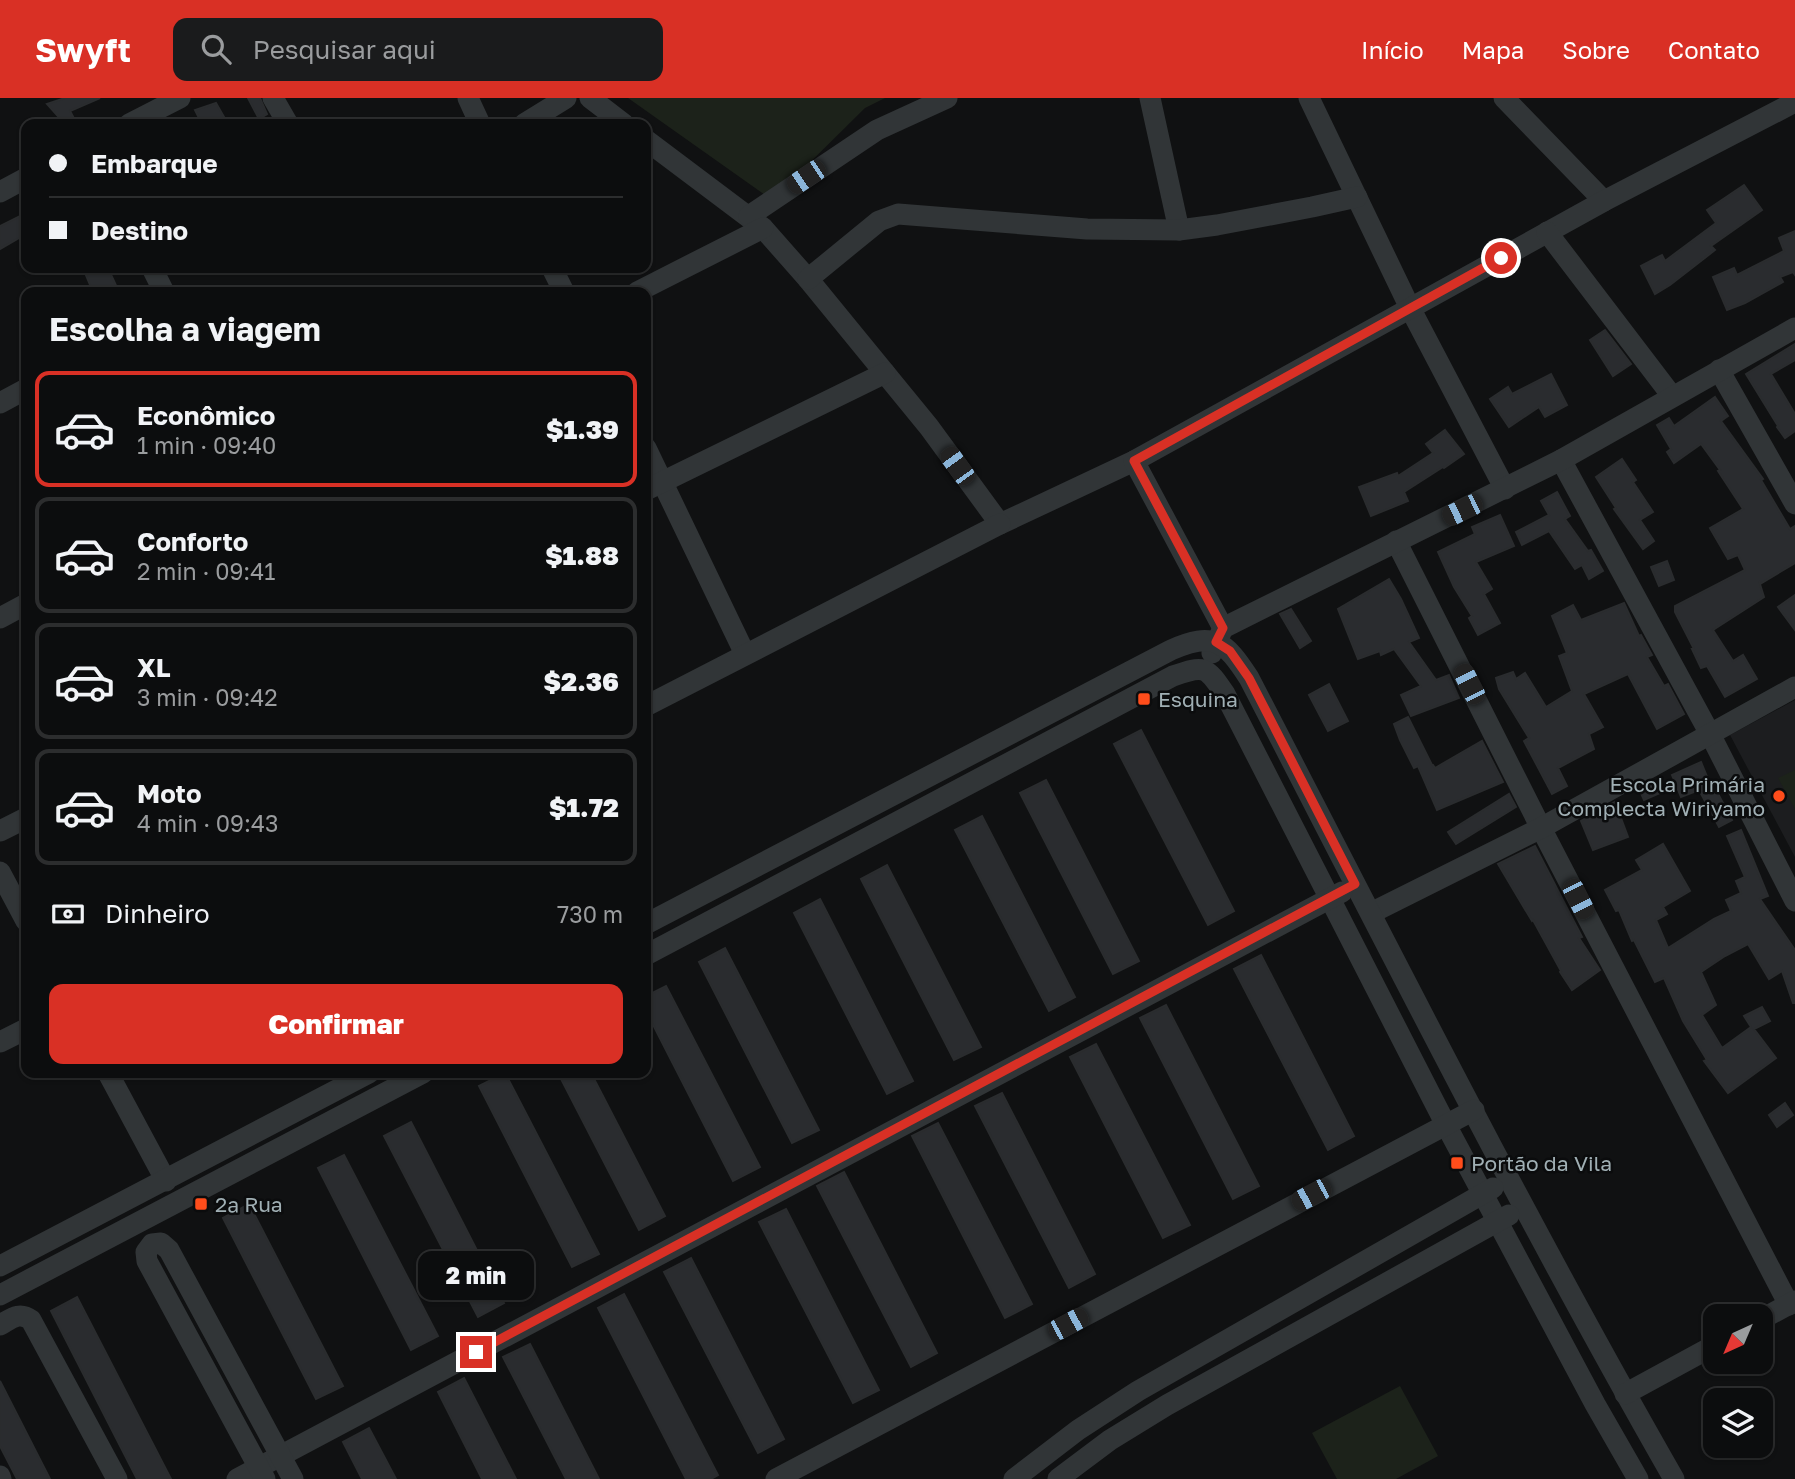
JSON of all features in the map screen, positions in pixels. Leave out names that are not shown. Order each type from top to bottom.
[{"type":"street","points":[[139,119],[180,98]]},
{"type":"street","points":[[274,98],[285,119]]},
{"type":"street","points":[[468,98],[478,119]]},
{"type":"street","points":[[532,119],[566,98]]},
{"type":"street","points":[[590,98],[617,119]]},
{"type":"street","points":[[646,287],[756,222],[877,130],[947,98]]},
{"type":"street","points":[[1150,98],[1179,230]]},
{"type":"street","points":[[1309,98],[1410,308],[1505,489]]},
{"type":"street","points":[[1504,98],[1604,201]]},
{"type":"street","points":[[651,703],[1000,524],[1134,461],[1604,201],[1795,102]]},
{"type":"street","points":[[651,144],[756,222],[808,279],[929,426],[1000,524]]},
{"type":"street","points":[[0,192],[21,181]]},
{"type":"street","points":[[808,279],[879,221],[898,214],[1087,229],[1179,230],[1357,197]]},
{"type":"street","points":[[1547,232],[1672,396]]},
{"type":"street","points":[[651,921],[1171,650],[1220,635],[1396,541],[1561,460],[1795,328]]},
{"type":"street","points":[[1719,370],[1787,470],[1795,504]]},
{"type":"street","points":[[746,654],[654,486],[885,373]]},
{"type":"street","points":[[0,402],[21,392]]},
{"type":"street","points":[[1561,460],[1710,734],[1795,901]]},
{"type":"street","points":[[1134,461],[1220,635],[1249,678],[1508,1179],[1674,1479]]},
{"type":"street","points":[[1396,541],[1541,828],[1792,1303],[1773,1313]]},
{"type":"street","points":[[0,618],[21,607]]},
{"type":"street","points":[[1205,670],[1220,635]]},
{"type":"street","points":[[651,952],[1173,676],[1194,668],[1205,670],[1225,694],[1446,1125],[1638,1479]]},
{"type":"street","points":[[1371,913],[1541,828],[1795,687]]},
{"type":"street","points":[[0,831],[21,820]]},
{"type":"street","points":[[0,872],[21,912]]},
{"type":"street","points":[[237,1479],[262,1473],[282,1457],[1355,884]]},
{"type":"street","points":[[0,1042],[21,1032]]},
{"type":"street","points":[[111,1078],[166,1181]]},
{"type":"street","points":[[0,1266],[360,1078]]},
{"type":"street","points":[[0,1295],[405,1078]]},
{"type":"street","points":[[776,1479],[1474,1110]]},
{"type":"street","points":[[1014,1479],[1078,1430],[1138,1391],[1508,1179]]},
{"type":"street","points":[[1058,1479],[1110,1440],[1167,1405],[1524,1206]]},
{"type":"street","points":[[262,1473],[147,1261],[146,1252],[152,1244],[161,1243],[169,1250],[293,1479]]},
{"type":"street","points":[[0,1325],[18,1315],[25,1315],[31,1320],[117,1479]]},
{"type":"street","points":[[1625,1394],[1703,1352]]},
{"type":"shaded area","points":[[628,98],[885,98],[865,108],[772,200]]},
{"type":"shaded area","name":"Escola Primária Complecta Wiriyamo","points":[[1795,700],[1795,857],[1730,735]]},
{"type":"shaded area","points":[[1795,770],[1795,809],[1778,778]]},
{"type":"shaded area","points":[[1400,1386],[1438,1456],[1396,1479],[1337,1479],[1312,1433]]},
{"type":"building","points":[[65,98],[100,98],[70,111],[74,119],[60,119],[47,104]]},
{"type":"building","points":[[248,98],[260,98],[267,114],[259,119]]},
{"type":"building","points":[[216,103],[225,119],[200,119],[195,110]]},
{"type":"building","points":[[1744,185],[1762,210],[1711,246],[1715,250],[1655,294],[1641,266],[1662,255],[1665,261],[1716,223],[1707,210]]},
{"type":"building","points":[[21,216],[21,237],[0,249],[0,226]]},
{"type":"building","points":[[1795,231],[1795,275],[1793,272],[1780,277],[1783,282],[1727,310],[1713,277],[1734,268],[1737,275],[1784,251],[1779,238]]},
{"type":"building","points":[[85,273],[110,273],[117,287],[91,287]]},
{"type":"building","points":[[1605,330],[1631,364],[1613,376],[1590,340]]},
{"type":"building","points":[[1795,344],[1795,360],[1771,374],[1795,414],[1795,431],[1785,438],[1746,374]]},
{"type":"building","points":[[1551,374],[1567,405],[1545,417],[1539,407],[1509,427],[1490,399],[1508,387],[1512,394]]},
{"type":"building","points":[[1715,397],[1728,416],[1721,421],[1763,479],[1761,480],[1790,529],[1795,526],[1795,563],[1760,584],[1759,581],[1764,597],[1713,630],[1733,661],[1743,655],[1757,679],[1725,697],[1707,666],[1701,668],[1675,612],[1675,606],[1745,570],[1738,555],[1728,559],[1710,528],[1743,509],[1701,444],[1674,463],[1667,452],[1671,449],[1657,425],[1669,418],[1674,426]]},
{"type":"building","points":[[1445,430],[1464,454],[1404,492],[1408,501],[1371,516],[1359,487],[1397,473],[1398,476],[1433,453],[1426,444]]},
{"type":"building","points":[[1622,459],[1636,480],[1633,482],[1653,512],[1640,520],[1654,541],[1643,549],[1614,509],[1616,508],[1596,477]]},
{"type":"building","points":[[1557,492],[1570,516],[1565,519],[1588,551],[1591,550],[1603,571],[1589,579],[1582,565],[1575,569],[1549,531],[1522,545],[1516,532],[1549,515],[1541,501]]},
{"type":"building","points":[[1500,515],[1514,546],[1476,562],[1492,589],[1484,594],[1500,623],[1478,635],[1469,618],[1472,616],[1454,587],[1438,552],[1475,534],[1472,527]]},
{"type":"building","points":[[1667,561],[1674,580],[1659,586],[1651,567]]},
{"type":"building","points":[[1389,579],[1419,638],[1409,642],[1436,680],[1449,675],[1459,698],[1411,716],[1401,695],[1421,686],[1394,649],[1381,655],[1380,651],[1358,659],[1338,609]]},
{"type":"building","points":[[1795,595],[1795,630],[1778,607]]},
{"type":"building","points":[[1624,603],[1639,636],[1641,635],[1652,655],[1647,657],[1664,686],[1668,684],[1684,714],[1657,729],[1628,674],[1584,694],[1603,727],[1589,734],[1594,749],[1558,768],[1567,786],[1552,794],[1524,741],[1529,738],[1499,689],[1496,678],[1513,672],[1516,679],[1525,673],[1546,707],[1572,691],[1559,656],[1567,653],[1552,616],[1573,605],[1581,620]]},
{"type":"building","points":[[1291,609],[1311,641],[1300,648],[1280,614]]},
{"type":"building","points":[[1329,684],[1348,721],[1328,731],[1309,695]]},
{"type":"building","points":[[1408,717],[1435,768],[1482,741],[1503,782],[1437,810],[1418,766],[1414,768],[1394,724]]},
{"type":"building","points":[[1141,730],[1234,911],[1208,925],[1114,744]]},
{"type":"building","points":[[1701,762],[1712,789],[1715,788],[1732,820],[1719,827],[1699,790],[1681,797],[1672,775]]},
{"type":"building","points":[[1046,780],[1139,961],[1113,974],[1020,793]]},
{"type":"building","points":[[1655,781],[1660,793],[1644,800],[1639,789]]},
{"type":"building","points":[[1509,794],[1516,807],[1456,844],[1448,832]]},
{"type":"building","points":[[1615,802],[1628,837],[1593,850],[1581,821]]},
{"type":"building","points":[[982,816],[1075,997],[1049,1011],[955,830]]},
{"type":"building","points":[[1741,830],[1768,896],[1760,899],[1795,950],[1795,1003],[1782,971],[1769,979],[1748,944],[1701,972],[1716,1005],[1702,1015],[1722,1048],[1751,1027],[1744,1016],[1762,1007],[1770,1021],[1754,1029],[1776,1058],[1728,1093],[1704,1061],[1707,1060],[1683,1021],[1664,978],[1655,982],[1634,940],[1632,941],[1619,910],[1616,911],[1605,890],[1642,870],[1636,860],[1663,844],[1690,891],[1663,907],[1667,914],[1656,920],[1668,948],[1731,911],[1726,900],[1741,893],[1736,881],[1745,877],[1727,836]]},
{"type":"building","points":[[1535,846],[1582,937],[1579,938],[1600,970],[1572,990],[1498,864]]},
{"type":"building","points":[[887,865],[981,1047],[954,1060],[861,879]]},
{"type":"building","points":[[820,899],[913,1081],[887,1094],[794,913]]},
{"type":"building","points":[[725,948],[819,1130],[792,1143],[699,962]]},
{"type":"building","points":[[1261,955],[1354,1136],[1328,1150],[1234,969]]},
{"type":"building","points":[[666,986],[760,1167],[733,1181],[651,1021],[651,994]]},
{"type":"building","points":[[1166,1005],[1259,1186],[1233,1199],[1140,1018]]},
{"type":"building","points":[[1096,1044],[1190,1225],[1163,1238],[1070,1057]]},
{"type":"building","points":[[495,1078],[508,1078],[599,1254],[572,1267],[479,1086]]},
{"type":"building","points":[[561,1078],[594,1078],[665,1216],[639,1230]]},
{"type":"building","points":[[1002,1093],[1095,1274],[1069,1288],[975,1106]]},
{"type":"building","points":[[1785,1103],[1793,1115],[1777,1127],[1769,1115]]},
{"type":"building","points":[[411,1122],[504,1303],[478,1317],[384,1136]]},
{"type":"building","points":[[938,1123],[1032,1304],[1005,1318],[912,1136]]},
{"type":"building","points":[[344,1155],[438,1336],[411,1350],[318,1168]]},
{"type":"building","points":[[844,1172],[937,1353],[911,1367],[817,1186]]},
{"type":"building","points":[[249,1204],[343,1386],[316,1399],[223,1218]]},
{"type":"building","points":[[786,1209],[879,1390],[853,1403],[759,1222]]},
{"type":"building","points":[[691,1258],[784,1439],[758,1453],[664,1272]]},
{"type":"building","points":[[624,1294],[718,1475],[711,1479],[686,1479],[598,1308]]},
{"type":"building","points":[[77,1297],[171,1479],[137,1479],[51,1311]]},
{"type":"building","points":[[530,1344],[599,1479],[566,1479],[503,1357]]},
{"type":"building","points":[[464,1378],[516,1479],[482,1479],[438,1392]]},
{"type":"building","points":[[0,1381],[50,1479],[17,1479],[0,1446]]},
{"type":"building","points":[[369,1428],[396,1479],[362,1479],[343,1442]]},
{"type":"place","name":"Esquina","points":[[1144,699]]},
{"type":"place","name":"Escola Primária Complecta Wiriyamo","points":[[1779,796]]},
{"type":"place","name":"Portão da Vila","points":[[1457,1163]]},
{"type":"place","name":"2ª Rua","points":[[201,1204]]},
{"type":"route","points":[[476,1352],[1355,884],[1249,678],[1230,651],[1216,642],[1223,628],[1134,461],[1501,258]]}]
